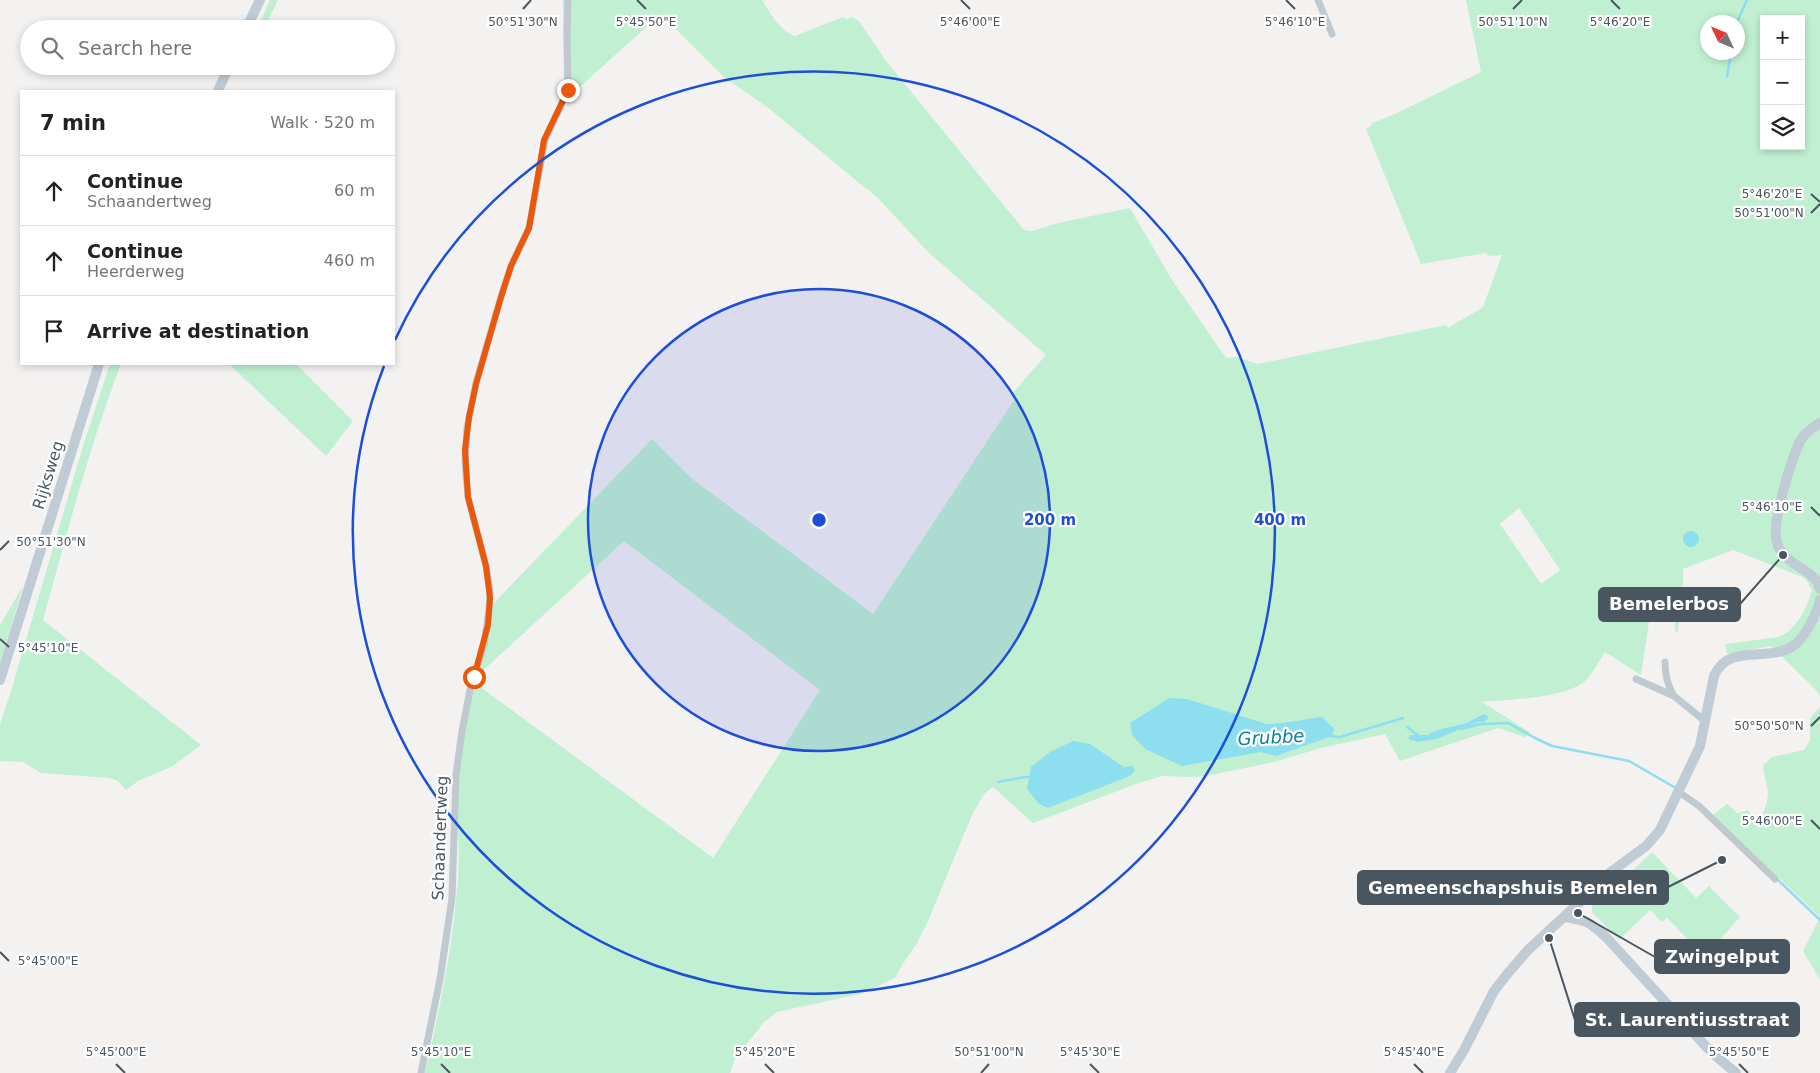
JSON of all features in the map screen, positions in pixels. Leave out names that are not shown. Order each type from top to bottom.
[{"type":"street","points":[[250,20],[260,0]]},
{"type":"street","name":"Schaandertweg","points":[[421,1073],[440,979],[450,916],[453,884],[456,775],[462,730],[470,690],[484,645],[490,605],[486,566],[468,497],[465,463],[467,428],[476,384],[501,297],[511,266],[529,228],[544,140],[568,90],[568,0]]},
{"type":"street","points":[[1318,0],[1332,34]]},
{"type":"street","points":[[218,90],[225,75]]},
{"type":"street","name":"Rijksweg","points":[[0,680],[99,365]]},
{"type":"street","points":[[1820,423],[1806,432],[1797,448],[1780,503],[1776,528],[1777,542],[1782,552],[1793,564],[1812,576],[1820,589]]},
{"type":"street","points":[[1450,1073],[1464,1050],[1487,1003],[1499,985],[1528,950],[1580,902],[1596,882],[1639,852],[1652,840],[1663,825],[1698,754],[1714,676],[1718,668],[1734,657],[1783,651],[1795,645],[1808,629],[1820,600]]},
{"type":"street","points":[[1665,662],[1669,689],[1674,696]]},
{"type":"street","points":[[1636,679],[1674,696],[1706,722]]},
{"type":"street","points":[[1679,792],[1700,806],[1774,879]]},
{"type":"street","points":[[1580,902],[1590,923]]},
{"type":"street","points":[[1565,917],[1584,920],[1606,937],[1711,1052],[1736,1073]]},
{"type":"green space","points":[[270,0],[278,0],[268,20],[261,20]]},
{"type":"green space","points":[[563,0],[762,0],[780,26],[795,36],[843,17],[846,19],[852,17],[859,21],[886,61],[1024,230],[1032,231],[1058,223],[1130,208],[1172,280],[1226,358],[1236,357],[1258,364],[1446,325],[1448,328],[1483,307],[1502,255],[1488,256],[1486,253],[1421,264],[1366,129],[1372,123],[1395,114],[1481,72],[1466,0],[1820,0],[1820,696],[1771,646],[1727,654],[1725,644],[1779,637],[1791,629],[1807,604],[1812,590],[1805,578],[1733,550],[1683,569],[1678,632],[1675,631],[1677,597],[1653,595],[1641,675],[1605,652],[1588,678],[1576,687],[1550,695],[1482,702],[1531,733],[1525,737],[1498,728],[1400,761],[1385,734],[1321,748],[1274,762],[1206,776],[1162,776],[1033,823],[993,787],[984,794],[972,815],[928,921],[917,943],[895,978],[860,994],[777,1012],[764,1022],[735,1059],[730,1073],[425,1073],[441,1001],[453,928],[459,869],[458,806],[461,753],[475,683],[713,858],[820,690],[624,541],[477,676],[491,606],[652,439],[691,478],[873,614],[1015,399],[1011,395],[1046,355],[927,251],[879,199],[767,107],[724,77],[661,14],[574,92],[564,91]],"holes":[[[1519,508],[1560,570],[1541,584],[1500,524]],[[1484,714],[1485,722],[1478,722],[1413,742],[1410,735],[1428,735],[1434,731],[1466,723]]]},
{"type":"green space","points":[[110,365],[121,365],[89,459],[43,620],[201,745],[173,766],[138,781],[126,790],[118,781],[110,778],[41,773],[23,762],[0,761],[0,724],[83,446]]},
{"type":"green space","points":[[230,365],[297,365],[353,421],[326,456]]},
{"type":"green space","points":[[23,586],[22,590],[0,663],[0,625]]},
{"type":"green space","points":[[1820,707],[1820,917],[1713,815],[1727,804],[1737,813],[1748,810],[1759,825],[1767,802],[1768,791],[1763,768],[1764,764],[1772,757],[1804,750],[1810,740],[1810,718]]},
{"type":"green space","points":[[1652,852],[1696,898],[1709,886],[1740,917],[1705,957],[1667,918],[1662,922],[1650,910],[1619,940],[1592,912],[1592,903],[1611,883],[1616,886]]},
{"type":"green space","points":[[1820,917],[1820,980],[1803,951]]},
{"type":"water","points":[[1691,531],[1699,539],[1691,547],[1683,539]]},
{"type":"water","points":[[1169,698],[1187,699],[1267,724],[1322,717],[1334,729],[1332,736],[1276,756],[1261,752],[1182,766],[1145,749],[1132,735],[1130,723]]},
{"type":"water","points":[[1484,714],[1488,716],[1484,722],[1478,722],[1436,739],[1417,742],[1408,739],[1410,735],[1428,735],[1434,731],[1466,723]]},
{"type":"water","points":[[1073,741],[1090,744],[1124,767],[1132,766],[1135,770],[1130,776],[1048,808],[1039,804],[1027,789],[1031,767],[1050,752]]},
{"type":"waterway","name":"Grubbe","points":[[1740,15],[1747,0]]},
{"type":"waterway","name":"Grubbe","points":[[1727,76],[1730,60]]},
{"type":"waterway","name":"Grubbe","points":[[1330,736],[1340,737],[1403,718]]},
{"type":"waterway","points":[[1461,729],[1480,724],[1508,723],[1552,746],[1629,761],[1674,787]]},
{"type":"waterway","name":"Grubbe","points":[[1407,727],[1420,737]]},
{"type":"waterway","name":"Grubbe","points":[[998,782],[1032,777]]},
{"type":"waterway","points":[[1776,878],[1820,920]]},
{"type":"place","name":"Bemelerbos","points":[[1783,555]]},
{"type":"place","name":"Gemeenschapshuis Bemelen","points":[[1722,860]]},
{"type":"place","name":"Zwingelput","points":[[1578,913]]},
{"type":"place","name":"St. Laurentiusstraat","points":[[1549,938]]},
{"type":"route","points":[[474,677],[488,625],[490,590],[486,566],[472,520],[468,497],[465,450],[467,428],[476,384],[501,297],[511,266],[529,228],[544,140],[568,90]]}]
